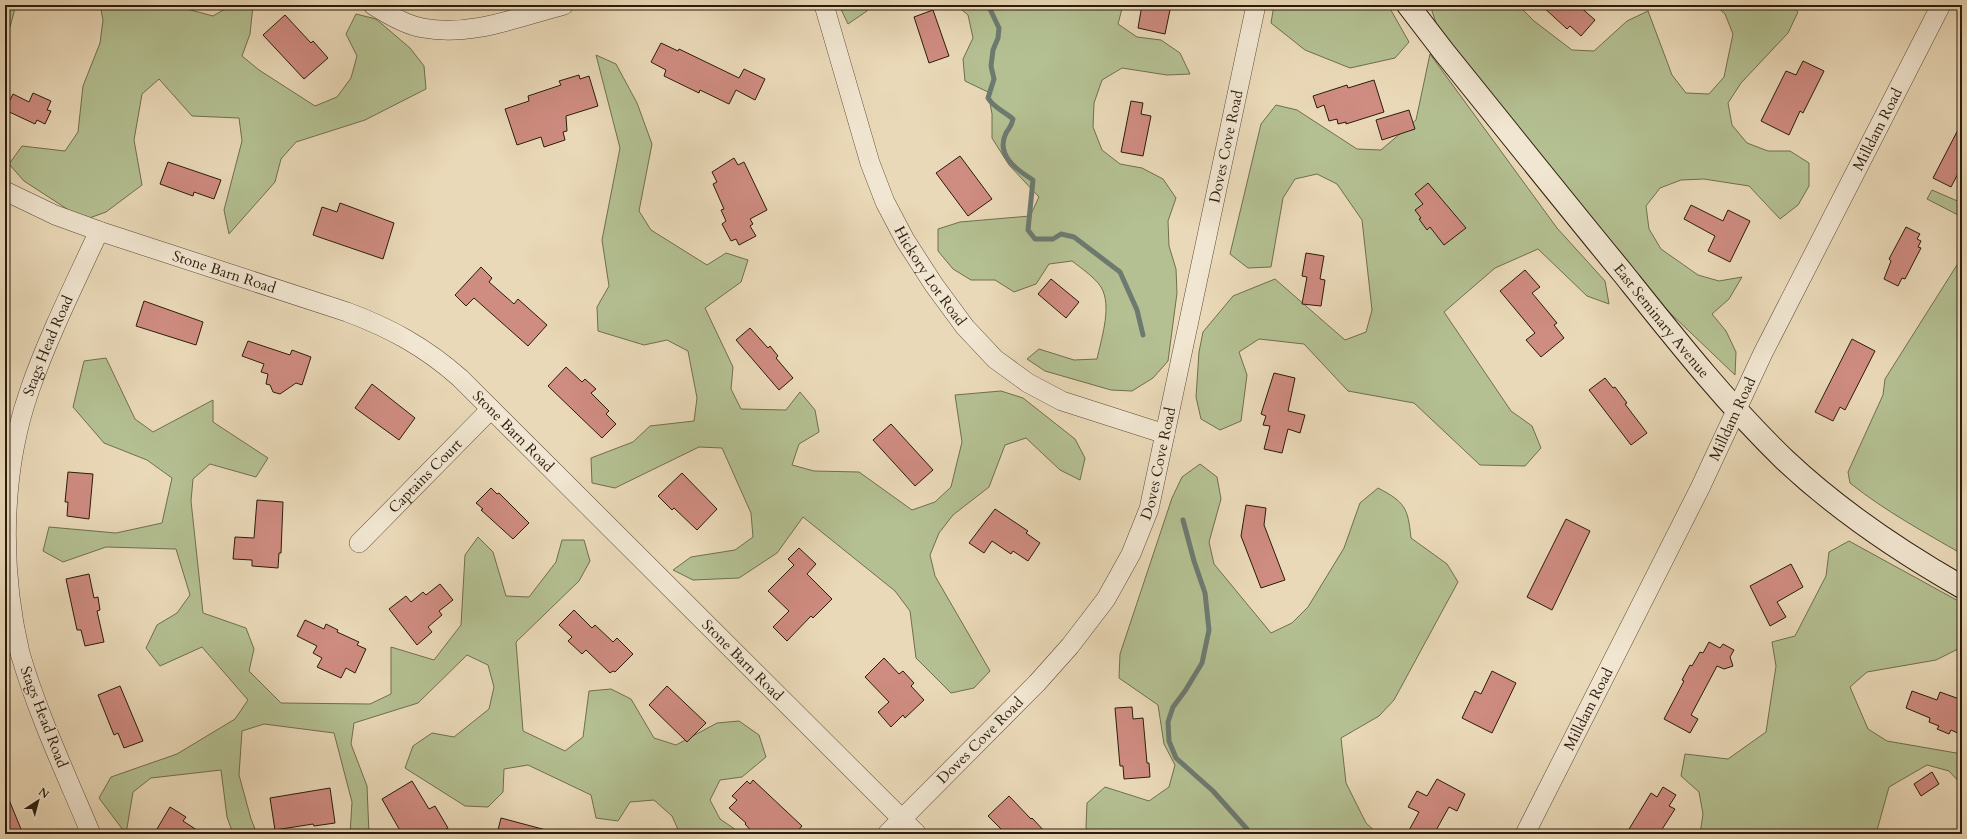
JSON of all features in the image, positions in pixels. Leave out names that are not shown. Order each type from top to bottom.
[{"type":"street","points":[[373,5],[398,19],[421,28],[448,31],[478,28],[564,5]]},
{"type":"street","name":"Hickory Lot Road","points":[[824,5],[870,163],[885,202],[905,240],[930,279],[966,327],[995,359],[1028,383],[1041,390],[1062,401],[1165,434]]},
{"type":"street","name":"Doves Cove Road","points":[[887,834],[1037,683],[1070,646],[1106,599],[1131,554],[1149,508],[1256,5]]},
{"type":"street","name":"East Seminary Avenue","points":[[1408,5],[1444,52],[1735,410],[1786,461],[1837,504],[1898,550],[1962,587]]},
{"type":"street","name":"Milldam Road","points":[[1525,834],[1700,488],[1735,410],[1941,5]]},
{"type":"street","name":"Stone Barn Road","points":[[5,191],[56,215],[99,231],[339,309],[380,324],[402,335],[444,363],[916,834]]},
{"type":"street","name":"Stags Head Road","points":[[91,834],[42,715],[17,639],[6,568],[5,532],[6,495],[15,440],[30,389],[99,231]]},
{"type":"street","name":"Captains Court","points":[[359,543],[491,409]]},
{"type":"green space","points":[[5,5],[16,5],[5,45]]},
{"type":"green space","points":[[100,5],[172,5],[213,16],[232,5],[253,5],[250,34],[242,56],[259,70],[315,106],[337,97],[351,78],[357,56],[346,34],[356,14],[376,19],[410,48],[424,66],[426,89],[365,120],[296,142],[281,159],[275,182],[229,234],[224,210],[242,141],[239,118],[192,116],[159,79],[142,94],[134,140],[142,185],[106,212],[84,220],[24,181],[9,164],[22,146],[65,151],[78,132],[83,86],[100,43],[103,20]]},
{"type":"green space","points":[[839,5],[870,5],[867,11],[848,24]]},
{"type":"green space","points":[[956,5],[1123,5],[1118,24],[1137,37],[1161,40],[1180,53],[1190,74],[1167,75],[1122,68],[1102,80],[1094,103],[1093,127],[1102,150],[1120,164],[1142,168],[1163,179],[1176,198],[1168,221],[1169,246],[1176,269],[1177,293],[1168,361],[1153,378],[1132,391],[1111,390],[1045,371],[1027,359],[1039,349],[1074,360],[1097,359],[1106,316],[1103,291],[1090,275],[1072,261],[1049,264],[1036,284],[1014,292],[995,280],[971,280],[953,269],[938,251],[938,229],[960,222],[1030,216],[1039,197],[1009,165],[992,138],[992,114],[988,92],[965,81],[963,59],[973,38],[968,15]]},
{"type":"green space","points":[[1274,5],[1388,5],[1409,42],[1395,58],[1350,68],[1305,50],[1271,23]]},
{"type":"green space","points":[[1430,5],[1518,5],[1534,21],[1572,50],[1594,51],[1627,21],[1648,11],[1672,75],[1686,93],[1709,94],[1724,77],[1733,34],[1725,14],[1715,5],[1791,5],[1798,12],[1788,33],[1741,83],[1728,103],[1732,125],[1747,143],[1768,151],[1790,151],[1809,163],[1809,186],[1798,205],[1780,219],[1749,186],[1704,179],[1681,180],[1660,188],[1646,206],[1649,229],[1661,249],[1698,275],[1719,281],[1742,277],[1729,299],[1712,314],[1726,331],[1736,352],[1735,375],[1668,311],[1450,44],[1437,26]]},
{"type":"green space","points":[[1430,54],[1557,228],[1605,281],[1609,304],[1587,296],[1538,249],[1495,268],[1444,312],[1511,411],[1532,426],[1541,448],[1525,466],[1480,465],[1414,403],[1348,391],[1304,344],[1259,339],[1239,352],[1247,375],[1241,421],[1220,430],[1201,419],[1196,397],[1199,352],[1203,332],[1233,296],[1275,279],[1345,340],[1366,332],[1372,310],[1362,220],[1337,184],[1317,174],[1295,179],[1283,198],[1271,267],[1248,268],[1230,254],[1261,124],[1276,105],[1297,110],[1357,149],[1381,150],[1416,120]]},
{"type":"green space","points":[[596,55],[616,64],[637,103],[652,144],[639,211],[651,230],[707,265],[726,253],[748,260],[741,282],[705,308],[733,367],[731,389],[741,409],[786,410],[800,392],[815,410],[819,432],[799,444],[792,465],[814,471],[859,472],[912,510],[935,502],[951,487],[962,442],[955,395],[1001,391],[1023,398],[1075,439],[1085,458],[1080,480],[1060,470],[1026,438],[1005,445],[989,487],[953,515],[939,533],[930,555],[935,576],[990,671],[974,688],[951,693],[916,658],[910,611],[895,591],[803,517],[777,553],[739,578],[693,580],[673,570],[691,557],[735,550],[753,537],[751,513],[722,448],[699,447],[615,488],[592,483],[591,458],[633,442],[650,426],[694,421],[697,398],[688,351],[667,340],[644,345],[598,331],[597,307],[609,286],[602,240],[620,148]]},
{"type":"green space","points":[[1932,190],[1962,203],[1962,217],[1927,199]]},
{"type":"green space","points":[[1962,257],[1962,482],[1960,501],[1962,508],[1962,554],[1905,521],[1863,493],[1850,483],[1848,472],[1883,395],[1885,379]]},
{"type":"green space","points":[[106,358],[135,419],[153,432],[213,400],[213,422],[268,458],[256,477],[210,464],[193,479],[191,501],[203,613],[246,628],[254,649],[249,671],[281,703],[370,704],[391,694],[391,647],[434,660],[461,625],[465,555],[478,537],[493,552],[506,596],[529,597],[556,562],[562,540],[584,540],[590,561],[579,581],[516,642],[523,731],[565,751],[583,737],[589,691],[611,689],[631,699],[654,738],[676,745],[717,723],[739,721],[759,735],[766,757],[742,777],[720,780],[710,800],[720,819],[742,834],[680,834],[672,816],[654,800],[630,802],[618,821],[596,818],[591,795],[528,765],[504,769],[503,792],[488,807],[465,806],[405,768],[413,746],[432,733],[454,737],[489,709],[494,687],[488,665],[467,655],[418,703],[354,723],[351,744],[367,786],[369,834],[350,834],[352,802],[334,733],[264,724],[242,731],[239,775],[251,819],[257,834],[233,834],[227,817],[221,770],[151,778],[133,792],[126,834],[99,798],[111,777],[177,754],[235,719],[248,700],[202,647],[160,666],[146,648],[157,625],[177,613],[190,595],[176,549],[106,547],[63,562],[43,551],[49,527],[116,533],[162,523],[172,478],[147,460],[104,443],[73,407],[84,361]]},
{"type":"green space","points":[[1200,464],[1217,477],[1221,499],[1209,542],[1214,564],[1271,633],[1292,623],[1308,607],[1344,548],[1360,503],[1378,488],[1400,502],[1406,513],[1411,538],[1447,564],[1458,582],[1394,700],[1379,716],[1341,738],[1346,783],[1366,823],[1378,834],[1088,834],[1086,827],[1087,803],[1105,787],[1149,801],[1169,787],[1175,765],[1164,744],[1158,705],[1119,678],[1120,654],[1172,498],[1182,477]]},
{"type":"green space","points":[[1849,541],[1962,603],[1962,647],[1936,660],[1867,672],[1850,687],[1868,729],[1887,741],[1962,754],[1962,785],[1949,771],[1927,765],[1889,787],[1876,834],[1700,834],[1703,814],[1699,792],[1681,776],[1685,754],[1728,759],[1766,732],[1776,666],[1772,642],[1795,636],[1826,576],[1829,552]]},
{"type":"building","points":[[1142,5],[1171,5],[1165,34],[1138,28]]},
{"type":"building","points":[[1541,5],[1578,5],[1595,20],[1581,36],[1570,26],[1567,29]]},
{"type":"building","points":[[933,10],[949,56],[929,63],[914,17]]},
{"type":"building","points":[[285,15],[311,43],[313,41],[328,58],[304,79],[263,35]]},
{"type":"building","points":[[661,43],[678,51],[679,49],[739,78],[744,69],[765,79],[755,100],[736,90],[729,104],[700,90],[699,93],[664,76],[666,70],[651,62]]},
{"type":"building","points":[[1803,61],[1824,71],[1803,113],[1800,111],[1789,135],[1761,121],[1786,71],[1796,75]]},
{"type":"building","points":[[579,75],[580,79],[589,76],[598,106],[566,116],[567,131],[563,132],[565,140],[544,147],[541,137],[517,145],[505,109],[529,101],[528,96],[561,85],[559,81]]},
{"type":"building","points":[[1374,80],[1384,112],[1346,124],[1346,122],[1338,124],[1337,119],[1329,121],[1324,105],[1317,108],[1313,96],[1347,85],[1348,88]]},
{"type":"building","points":[[33,93],[51,101],[47,110],[51,111],[45,124],[37,120],[35,124],[5,110],[13,94],[29,102]]},
{"type":"building","points":[[1131,101],[1143,103],[1141,114],[1151,116],[1143,156],[1121,152]]},
{"type":"building","points":[[1409,110],[1415,129],[1382,140],[1376,120]]},
{"type":"building","points":[[1962,122],[1962,166],[1951,187],[1933,178]]},
{"type":"building","points":[[960,156],[992,199],[968,216],[936,173]]},
{"type":"building","points":[[734,158],[738,165],[744,162],[767,210],[750,219],[753,224],[750,226],[756,236],[739,245],[736,239],[731,241],[722,224],[726,221],[721,210],[724,209],[713,184],[717,182],[712,172]]},
{"type":"building","points":[[168,162],[221,180],[214,199],[194,192],[193,196],[160,184]]},
{"type":"building","points":[[1428,183],[1466,228],[1444,245],[1430,227],[1427,230],[1419,219],[1421,218],[1415,210],[1423,204],[1415,194]]},
{"type":"building","points":[[340,203],[394,223],[383,259],[313,235],[322,207],[337,212]]},
{"type":"building","points":[[1691,205],[1723,221],[1728,210],[1750,221],[1730,262],[1708,251],[1715,236],[1684,219]]},
{"type":"building","points":[[1906,227],[1920,234],[1917,239],[1921,241],[1918,247],[1921,248],[1905,279],[1902,278],[1898,286],[1884,279],[1891,261],[1889,259]]},
{"type":"building","points":[[1306,253],[1324,256],[1320,279],[1325,280],[1321,306],[1302,304],[1307,277],[1302,276]]},
{"type":"building","points":[[481,267],[492,278],[489,282],[514,304],[518,299],[547,325],[528,346],[474,298],[466,306],[455,295]]},
{"type":"building","points":[[1525,270],[1540,287],[1532,293],[1557,323],[1554,325],[1564,338],[1541,357],[1526,340],[1535,333],[1500,291]]},
{"type":"building","points":[[1051,279],[1079,302],[1066,318],[1038,294]]},
{"type":"building","points":[[144,301],[203,322],[196,345],[136,326]]},
{"type":"building","points":[[750,328],[768,348],[770,346],[778,356],[776,358],[793,378],[779,390],[736,340]]},
{"type":"building","points":[[1852,339],[1875,351],[1845,410],[1840,407],[1833,421],[1815,412]]},
{"type":"building","points":[[248,341],[290,355],[292,350],[311,357],[302,385],[296,383],[280,394],[273,392],[270,385],[266,384],[268,374],[261,372],[264,364],[242,356]]},
{"type":"building","points":[[566,367],[582,382],[585,379],[596,389],[591,393],[609,411],[606,414],[616,424],[602,438],[548,386]]},
{"type":"building","points":[[1274,373],[1295,378],[1288,411],[1305,415],[1300,433],[1288,429],[1282,453],[1264,449],[1270,426],[1263,425],[1266,416],[1261,414]]},
{"type":"building","points":[[1605,378],[1613,388],[1615,387],[1627,403],[1625,404],[1647,433],[1631,445],[1589,390]]},
{"type":"building","points":[[372,384],[415,418],[399,440],[355,408]]},
{"type":"building","points":[[891,424],[933,470],[915,486],[873,440]]},
{"type":"building","points":[[68,472],[93,474],[89,519],[67,516],[68,502],[65,502]]},
{"type":"building","points":[[682,473],[717,509],[697,530],[674,508],[672,510],[658,496]]},
{"type":"building","points":[[491,488],[497,494],[499,493],[529,523],[513,539],[481,510],[483,509],[476,503]]},
{"type":"building","points":[[257,500],[283,502],[281,553],[279,553],[278,568],[252,566],[252,560],[233,559],[235,537],[254,538]]},
{"type":"building","points":[[1246,505],[1266,508],[1264,525],[1285,580],[1261,588],[1241,536]]},
{"type":"building","points":[[995,509],[1028,531],[1026,533],[1040,543],[1028,561],[1013,551],[1011,554],[992,541],[984,553],[969,543]]},
{"type":"building","points":[[1566,519],[1590,531],[1552,610],[1527,597]]},
{"type":"building","points":[[799,548],[816,564],[807,574],[832,599],[813,618],[811,616],[787,641],[773,627],[789,611],[768,591],[794,565],[788,559]]},
{"type":"building","points":[[1791,564],[1803,587],[1777,602],[1786,617],[1770,626],[1750,586]]},
{"type":"building","points":[[89,574],[94,598],[98,597],[100,610],[97,611],[104,642],[85,646],[81,630],[77,630],[66,579]]},
{"type":"building","points":[[440,584],[453,600],[439,611],[442,615],[428,627],[432,632],[417,645],[389,609],[406,596],[411,602],[423,592],[426,595]]},
{"type":"building","points":[[574,610],[592,628],[595,625],[613,642],[617,638],[633,654],[615,672],[613,671],[610,673],[586,650],[582,654],[568,641],[572,637],[559,625]]},
{"type":"building","points":[[305,620],[324,629],[326,624],[338,630],[337,632],[359,642],[357,645],[366,649],[355,673],[346,668],[341,678],[317,667],[322,658],[313,653],[317,646],[297,636]]},
{"type":"building","points":[[1709,642],[1720,648],[1723,644],[1734,650],[1730,657],[1733,666],[1724,669],[1717,666],[1691,715],[1698,719],[1690,733],[1664,719],[1684,681],[1682,680],[1690,665],[1692,666],[1700,652],[1703,653]]},
{"type":"building","points":[[884,658],[899,674],[903,671],[914,683],[911,686],[924,700],[905,718],[903,715],[891,727],[878,712],[889,702],[865,677]]},
{"type":"building","points":[[1492,671],[1516,683],[1492,733],[1462,718],[1475,691],[1481,694]]},
{"type":"building","points":[[120,686],[143,741],[124,748],[118,733],[114,735],[98,695]]},
{"type":"building","points":[[667,686],[706,723],[687,742],[649,705]]},
{"type":"building","points":[[1912,691],[1937,700],[1940,692],[1962,700],[1962,735],[1951,730],[1949,734],[1937,729],[1939,726],[1929,722],[1930,718],[1906,708]]},
{"type":"building","points":[[1132,707],[1133,719],[1143,718],[1147,763],[1149,763],[1150,777],[1124,779],[1123,766],[1120,766],[1115,708]]},
{"type":"building","points":[[1932,772],[1939,784],[1921,796],[1914,784]]},
{"type":"building","points":[[1437,779],[1465,794],[1457,811],[1449,807],[1434,834],[1407,834],[1419,812],[1408,807],[1417,791],[1427,796]]},
{"type":"building","points":[[753,780],[802,826],[795,834],[754,834],[745,824],[746,823],[729,808],[737,800],[732,796],[747,781],[750,784]]},
{"type":"building","points":[[412,781],[429,809],[435,806],[448,828],[438,834],[402,834],[382,799]]},
{"type":"building","points":[[1663,787],[1676,795],[1669,806],[1675,809],[1659,834],[1626,834],[1651,793],[1657,797]]},
{"type":"building","points":[[330,788],[335,823],[314,826],[313,824],[275,830],[270,798]]},
{"type":"building","points":[[5,790],[23,834],[5,834]]},
{"type":"building","points":[[1009,796],[1047,834],[1006,834],[988,816]]},
{"type":"building","points":[[170,807],[186,817],[183,821],[203,834],[154,834]]},
{"type":"building","points":[[501,818],[546,830],[546,834],[497,834]]},
{"type":"waterway","points":[[988,5],[999,28],[998,38],[993,50],[991,66],[994,79],[988,98],[996,107],[1013,119],[1003,141],[1005,155],[1020,172],[1033,180],[1028,230],[1035,239],[1053,239],[1061,234],[1074,237],[1120,272],[1137,310],[1143,335]]},
{"type":"waterway","points":[[1183,520],[1194,561],[1205,593],[1209,630],[1202,663],[1185,691],[1173,707],[1168,722],[1169,741],[1176,758],[1213,791],[1250,834]]}]
